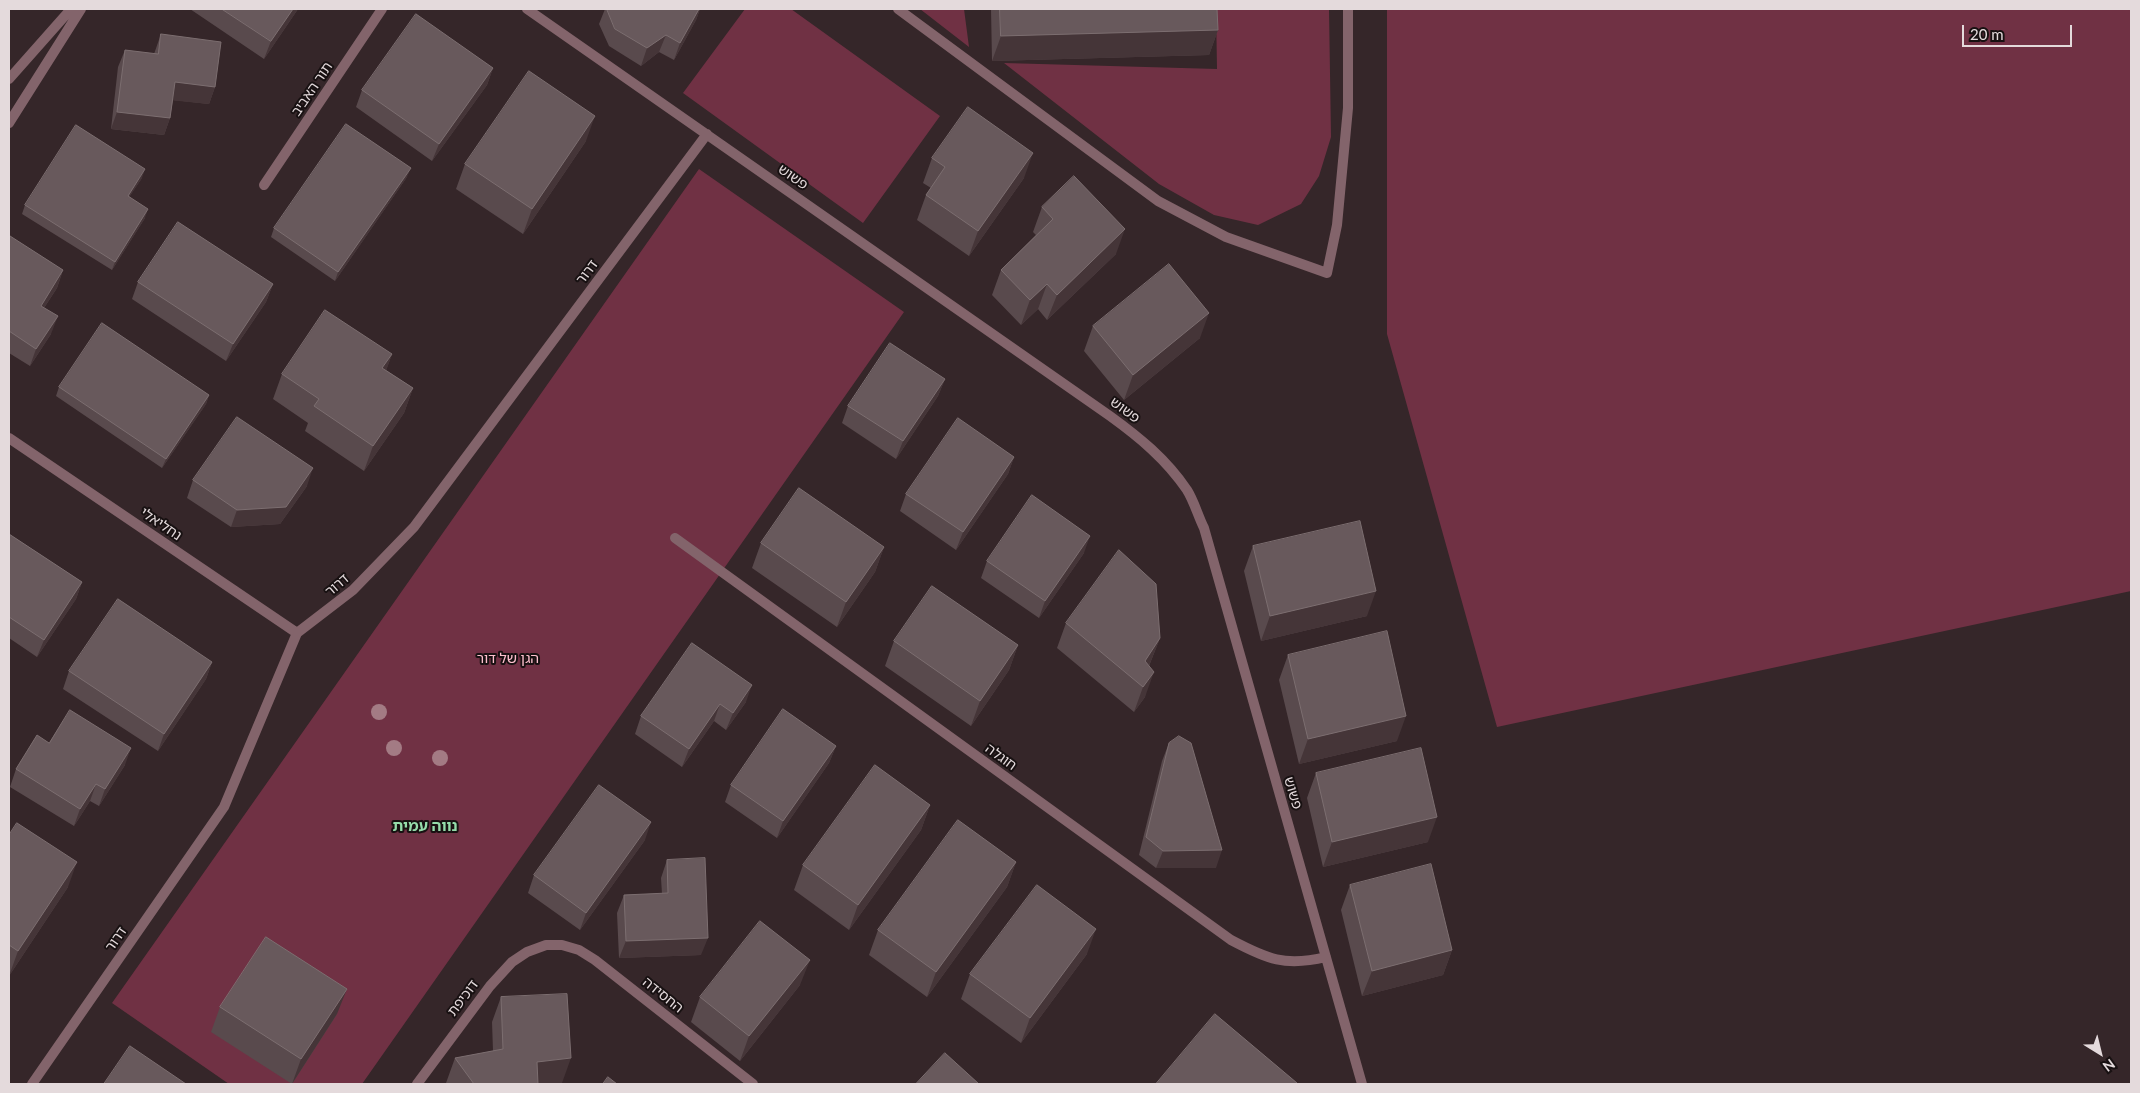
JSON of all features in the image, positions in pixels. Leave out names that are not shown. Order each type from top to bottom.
[{"type":"street","points":[[9,79],[71,9]]},
{"type":"street","points":[[9,123],[81,9]]},
{"type":"street","name":"תור האביב","points":[[264,185],[382,9]]},
{"type":"street","name":"פשוש","points":[[527,9],[1110,416],[1141,438],[1166,462],[1188,491],[1204,528],[1362,1084]]},
{"type":"street","points":[[898,9],[1158,201],[1226,238],[1327,273],[1337,225],[1348,108],[1348,9]]},
{"type":"street","name":"דרור","points":[[32,1084],[224,807],[298,633],[353,590],[414,528],[707,134]]},
{"type":"street","name":"נחליאלי","points":[[9,438],[298,633]]},
{"type":"street","name":"חוגלה","points":[[675,538],[1230,940],[1264,957],[1273,959],[1292,962],[1326,957]]},
{"type":"street","name":"דוכיפת","points":[[417,1084],[490,986],[506,968],[527,952],[546,945]]},
{"type":"street","name":"החסידה","points":[[546,945],[562,945],[579,950],[595,960],[753,1084]]},
{"type":"green space","points":[[745,9],[791,9],[940,116],[863,223],[683,93]]},
{"type":"green space","points":[[920,9],[964,9],[969,47]]},
{"type":"green space","points":[[1216,9],[1329,9],[1331,137],[1319,176],[1301,204],[1258,225],[1214,215],[1159,184],[1004,63],[1217,69]]},
{"type":"green space","points":[[1387,9],[2131,9],[2131,591],[1497,727],[1387,334]]},
{"type":"green space","name":"הגן של דור","points":[[699,169],[904,312],[362,1084],[229,1084],[112,1003]]},
{"type":"building","points":[[222,9],[293,9],[271,41]]},
{"type":"building","points":[[607,9],[699,9],[680,43],[666,35],[647,48],[615,29]]},
{"type":"building","points":[[1000,9],[1217,9],[1218,30],[1001,36]]},
{"type":"building","points":[[416,14],[493,68],[439,144],[362,90]]},
{"type":"building","points":[[161,34],[221,42],[215,87],[175,82],[170,118],[117,112],[125,50],[158,54]]},
{"type":"building","points":[[529,71],[595,116],[532,209],[465,164]]},
{"type":"building","points":[[968,107],[1033,153],[978,231],[926,195],[945,167],[932,158]]},
{"type":"building","points":[[346,124],[411,168],[338,272],[274,228]]},
{"type":"building","points":[[76,125],[145,169],[128,196],[148,209],[115,262],[25,205]]},
{"type":"building","points":[[1074,176],[1125,229],[1057,295],[1047,284],[1030,300],[1001,270],[1053,219],[1042,207]]},
{"type":"building","points":[[178,222],[273,284],[233,344],[138,282]]},
{"type":"building","points":[[10,236],[63,270],[41,306],[58,316],[36,349],[9,331]]},
{"type":"building","points":[[1169,264],[1209,313],[1133,375],[1093,326]]},
{"type":"building","points":[[325,310],[392,354],[382,368],[413,388],[373,446],[314,406],[319,399],[282,374]]},
{"type":"building","points":[[102,323],[209,395],[166,459],[59,387]]},
{"type":"building","points":[[890,343],[945,379],[903,441],[848,406]]},
{"type":"building","points":[[237,417],[313,468],[286,507],[237,510],[193,480]]},
{"type":"building","points":[[958,418],[1014,457],[963,532],[906,494]]},
{"type":"building","points":[[799,488],[884,547],[846,602],[761,543]]},
{"type":"building","points":[[1032,495],[1090,536],[1045,601],[987,561]]},
{"type":"building","points":[[1360,521],[1376,591],[1270,616],[1253,546]]},
{"type":"building","points":[[9,534],[82,582],[44,640],[9,617]]},
{"type":"building","points":[[1119,550],[1156,584],[1160,638],[1145,661],[1154,672],[1143,687],[1066,623]]},
{"type":"building","points":[[932,586],[1018,645],[980,701],[894,641]]},
{"type":"building","points":[[118,599],[212,662],[164,734],[69,671]]},
{"type":"building","points":[[1387,631],[1406,716],[1308,739],[1288,655]]},
{"type":"building","points":[[692,643],[752,685],[733,713],[720,704],[689,749],[641,716]]},
{"type":"building","points":[[783,709],[836,746],[783,821],[731,785]]},
{"type":"building","points":[[70,710],[131,748],[105,789],[96,784],[80,809],[16,769],[37,735],[49,743]]},
{"type":"building","points":[[1179,736],[1191,743],[1222,850],[1163,851],[1146,837],[1169,743]]},
{"type":"building","points":[[1421,748],[1437,817],[1332,842],[1316,773]]},
{"type":"building","points":[[875,765],[930,805],[858,905],[803,865]]},
{"type":"building","points":[[599,785],[651,822],[586,913],[534,875]]},
{"type":"building","points":[[958,820],[1016,862],[936,972],[878,930]]},
{"type":"building","points":[[17,823],[77,862],[18,951],[9,945],[9,835]]},
{"type":"building","points":[[705,858],[708,938],[626,941],[624,895],[668,893],[667,860]]},
{"type":"building","points":[[1431,864],[1452,950],[1372,971],[1350,885]]},
{"type":"building","points":[[1037,885],[1096,929],[1030,1018],[970,974]]},
{"type":"building","points":[[760,921],[810,960],[749,1036],[700,997]]},
{"type":"building","points":[[266,937],[347,989],[301,1059],[220,1007]]},
{"type":"building","points":[[567,994],[571,1058],[537,1062],[538,1084],[474,1084],[455,1058],[503,1049],[501,997]]},
{"type":"building","points":[[1215,1014],[1297,1083],[1156,1084]]},
{"type":"building","points":[[130,1046],[186,1084],[104,1084]]},
{"type":"building","points":[[945,1053],[979,1084],[916,1084]]},
{"type":"building","points":[[608,1077],[617,1084],[603,1084]]},
{"type":"district","name":"נווה עמית","points":[[425,826]]}]
